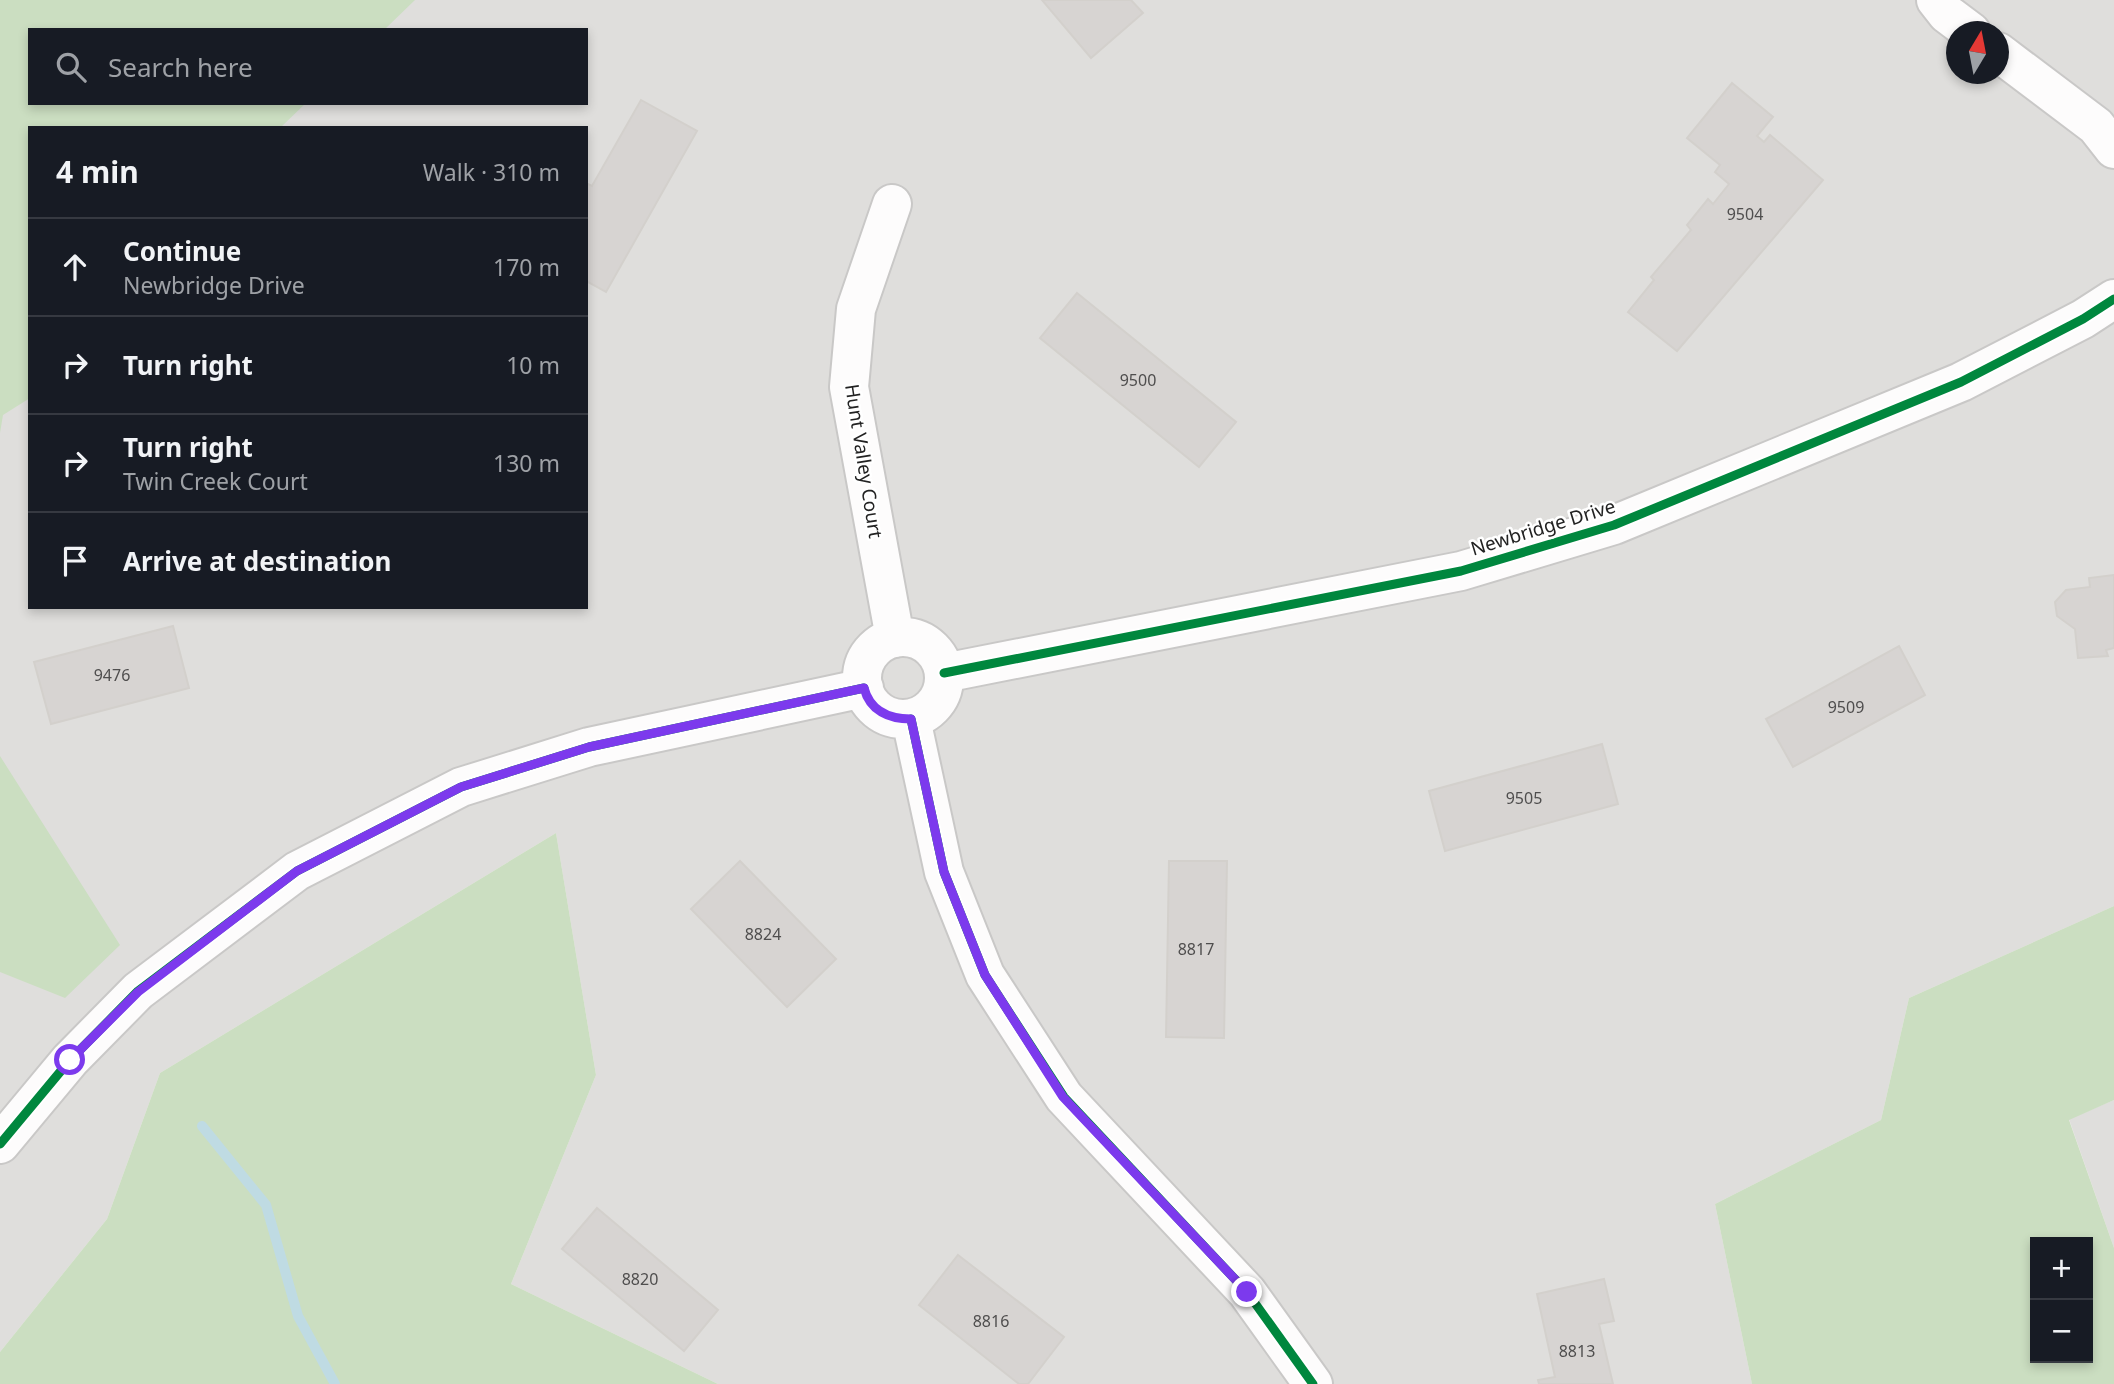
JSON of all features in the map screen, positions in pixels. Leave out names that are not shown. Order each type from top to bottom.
[{"type":"street","points":[[1936,0],[1956,21]]},
{"type":"street","points":[[2009,60],[2096,126],[2114,149]]},
{"type":"street","name":"Hunt Valley Court","points":[[892,204],[856,309],[849,387],[895,638]]},
{"type":"street","name":"Newbridge Drive","points":[[944,673],[1461,571],[1614,525],[1961,382],[2083,319],[2114,299]]},
{"type":"street","points":[[895,638],[916,639],[928,645],[938,655],[944,673],[942,694],[934,706],[924,715],[911,719],[884,715],[873,706],[864,688],[863,668],[869,655],[878,645],[895,638]]},
{"type":"street","points":[[0,1144],[70,1060],[138,992],[297,871],[461,787],[589,747],[864,688]]},
{"type":"street","points":[[911,719],[944,872],[985,975],[1063,1097],[1247,1292],[1312,1384]]},
{"type":"shaded area","points":[[0,0],[2114,0],[2114,906],[1909,998],[1881,1120],[1715,1204],[1752,1384],[718,1384],[511,1284],[596,1075],[556,833],[160,1073],[107,1219],[0,1352]]},
{"type":"shaded area","points":[[2114,1100],[2114,1248],[2069,1119]]},
{"type":"green space","points":[[0,0],[415,0],[386,28],[28,28],[28,105],[304,105],[282,126],[28,126],[28,399],[3,415],[0,433]]},
{"type":"green space","points":[[0,756],[120,945],[65,998],[0,972]]},
{"type":"green space","points":[[556,833],[596,1075],[511,1284],[718,1384],[0,1384],[0,1352],[107,1219],[160,1073]]},
{"type":"green space","points":[[2114,906],[2114,1100],[2069,1120],[2114,1248],[2114,1384],[1752,1384],[1715,1204],[1881,1120],[1909,998]]},
{"type":"building","points":[[1042,0],[1131,0],[1143,13],[1091,58]]},
{"type":"building","points":[[1732,83],[1773,117],[1757,136],[1764,142],[1770,135],[1823,180],[1677,351],[1628,312],[1654,280],[1651,277],[1691,230],[1687,225],[1708,199],[1713,204],[1729,184],[1715,172],[1720,165],[1687,138]]},
{"type":"building","points":[[641,100],[697,131],[606,292],[588,282],[588,184],[592,186]]},
{"type":"building","points":[[1077,293],[1236,422],[1199,467],[1040,338]]},
{"type":"building","points":[[2114,575],[2114,648],[2106,650],[2108,656],[2078,658],[2075,629],[2057,616],[2055,602],[2066,590],[2090,587],[2089,578]]},
{"type":"building","points":[[173,626],[189,688],[51,724],[34,662]]},
{"type":"building","points":[[1899,646],[1925,695],[1793,767],[1766,719]]},
{"type":"building","points":[[1602,744],[1618,804],[1445,851],[1429,791]]},
{"type":"building","points":[[740,861],[836,959],[787,1007],[691,909]]},
{"type":"building","points":[[1169,861],[1227,861],[1224,1038],[1166,1037]]},
{"type":"building","points":[[597,1208],[718,1310],[684,1351],[562,1249]]},
{"type":"building","points":[[958,1255],[1064,1337],[1028,1384],[1019,1384],[919,1305]]},
{"type":"building","points":[[1604,1279],[1614,1321],[1599,1324],[1613,1384],[1539,1384],[1538,1380],[1555,1377],[1537,1294]]},
{"type":"waterway","points":[[202,1126],[266,1205],[298,1316],[335,1384]]},
{"type":"cycle path","points":[[944,673],[1461,571],[1614,525],[1961,382],[2083,319],[2114,299]]},
{"type":"cycle path","points":[[0,1144],[70,1060],[138,991],[297,871],[461,787],[589,747],[864,688]]},
{"type":"cycle path","points":[[911,719],[944,872],[985,975],[1064,1097],[1247,1292],[1313,1384]]},
{"type":"route","points":[[70,1060],[138,992],[297,871],[461,787],[589,747],[864,688],[873,706],[884,715],[911,719],[944,872],[985,975],[1063,1097],[1247,1292]]}]
